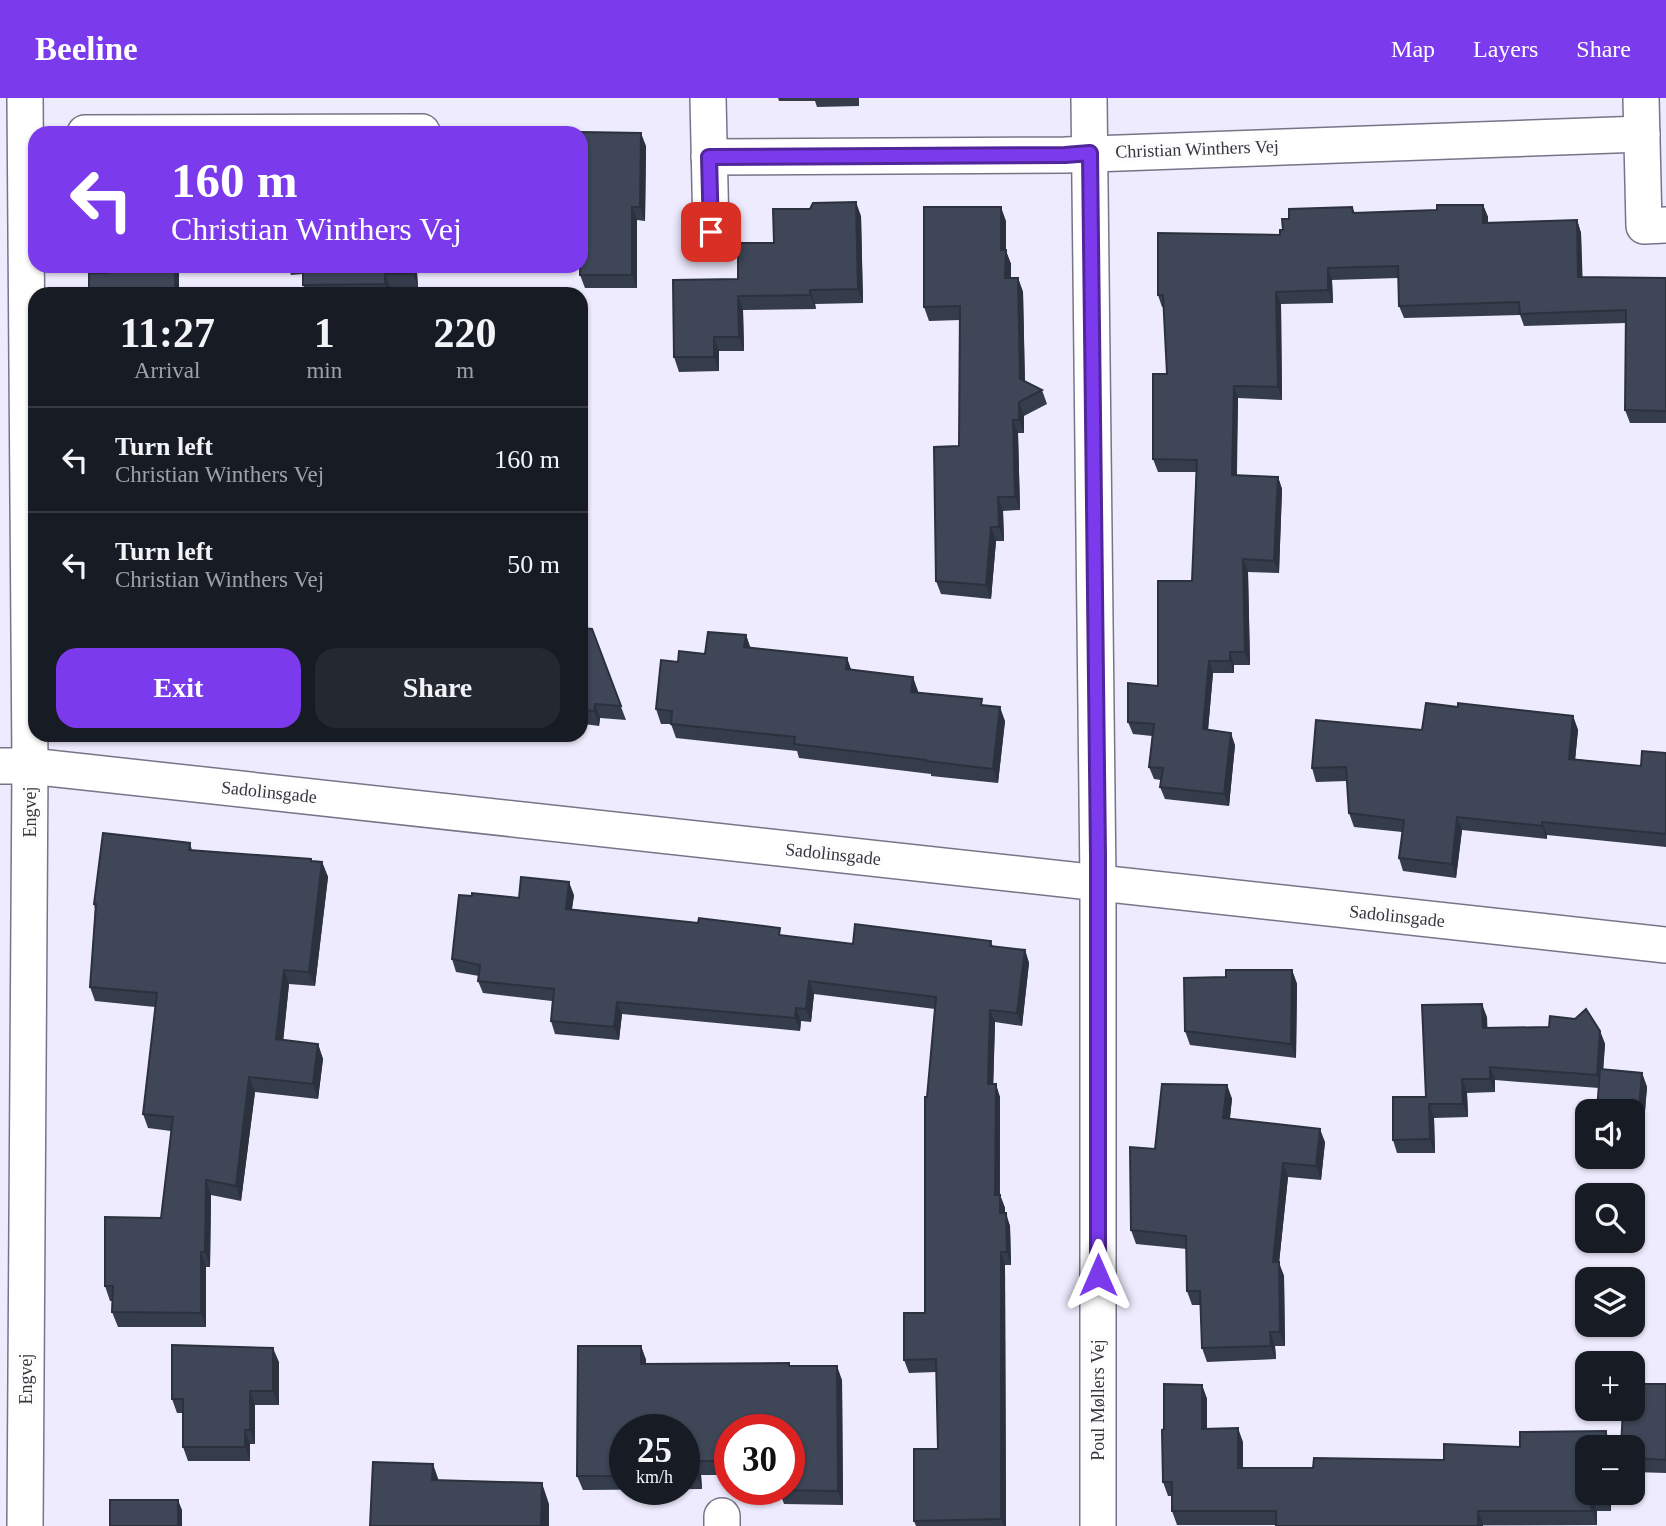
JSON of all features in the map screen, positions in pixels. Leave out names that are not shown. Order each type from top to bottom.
[{"type":"street","name":"Engvej","points":[[25,98],[29,126]]},
{"type":"street","points":[[708,98],[711,232]]},
{"type":"street","name":"Poul Møllers Vej","points":[[1089,98],[1098,883],[1098,1526]]},
{"type":"street","points":[[1641,98],[1644,226],[1666,225]]},
{"type":"street","name":"Christian Winthers Vej","points":[[709,157],[1051,155],[1642,134]]},
{"type":"street","name":"Engvej","points":[[26,1526],[15,766],[28,217]]},
{"type":"street","name":"Sadolinsgade","points":[[15,766],[1666,945]]},
{"type":"building","points":[[588,132],[641,133],[640,207],[632,207],[632,275],[580,275],[588,273]]},
{"type":"building","points":[[856,202],[858,289],[810,290],[810,295],[738,296],[739,337],[714,337],[714,357],[674,357],[673,280],[738,279],[738,243],[774,243],[773,209],[810,209],[813,203]]},
{"type":"building","points":[[1437,205],[1483,205],[1483,223],[1577,220],[1578,277],[1666,278],[1666,411],[1625,410],[1626,310],[1520,314],[1519,302],[1399,306],[1398,266],[1328,268],[1328,290],[1276,292],[1278,387],[1234,386],[1232,475],[1278,477],[1274,561],[1243,559],[1245,652],[1230,652],[1230,661],[1209,661],[1203,729],[1231,733],[1224,794],[1160,787],[1163,768],[1149,767],[1154,724],[1128,722],[1128,683],[1158,686],[1158,581],[1192,581],[1197,460],[1153,459],[1153,374],[1167,374],[1163,295],[1158,295],[1158,233],[1280,235],[1280,230],[1283,230],[1282,219],[1289,219],[1289,209],[1352,207],[1353,213],[1437,210]]},
{"type":"building","points":[[924,207],[1001,207],[1001,250],[1006,250],[1005,278],[1018,278],[1020,379],[1042,390],[1019,402],[1019,420],[1013,420],[1015,497],[998,497],[999,527],[991,527],[986,585],[936,581],[934,447],[959,446],[960,306],[924,307]]},
{"type":"building","points":[[89,273],[175,273],[175,287],[89,287]]},
{"type":"building","points":[[303,273],[413,273],[385,274],[385,284],[303,285]]},
{"type":"building","points":[[588,629],[592,629],[621,706],[595,704],[594,711],[588,711]]},
{"type":"building","points":[[708,632],[746,635],[744,647],[847,658],[846,669],[913,677],[911,692],[982,699],[981,705],[1000,707],[993,769],[794,744],[795,737],[671,724],[672,711],[656,709],[661,660],[678,662],[679,651],[705,654]]},
{"type":"building","points":[[1426,703],[1458,707],[1458,703],[1573,716],[1569,759],[1641,766],[1642,751],[1666,753],[1666,834],[1457,817],[1452,864],[1399,858],[1404,820],[1349,813],[1346,767],[1312,768],[1316,720],[1422,730]]},
{"type":"building","points":[[103,833],[190,843],[189,850],[322,862],[309,972],[284,970],[276,1039],[318,1044],[313,1084],[249,1077],[236,1186],[206,1180],[205,1252],[201,1252],[201,1313],[112,1312],[113,1286],[105,1286],[105,1217],[161,1218],[173,1117],[143,1114],[157,993],[90,987],[94,904]]},
{"type":"building","points":[[521,877],[569,882],[566,909],[698,923],[699,918],[780,928],[779,935],[853,944],[855,924],[991,941],[990,946],[1025,950],[1017,1013],[990,1010],[988,1084],[996,1084],[995,1195],[1000,1195],[1000,1213],[1006,1213],[1007,1252],[1001,1252],[1001,1519],[914,1521],[914,1449],[938,1449],[936,1359],[904,1360],[904,1313],[925,1313],[925,1097],[936,997],[809,981],[806,1009],[796,1008],[795,1018],[617,1002],[614,1027],[551,1021],[554,989],[478,981],[480,965],[452,959],[459,895],[472,896],[472,893],[519,898]]},
{"type":"building","points":[[1226,970],[1292,970],[1291,1044],[1185,1031],[1184,978],[1226,977]]},
{"type":"building","points":[[1482,1004],[1483,1028],[1549,1027],[1550,1016],[1575,1019],[1586,1009],[1600,1031],[1597,1075],[1490,1067],[1490,1079],[1462,1079],[1463,1104],[1429,1104],[1430,1139],[1393,1140],[1393,1097],[1426,1097],[1422,1005]]},
{"type":"building","points":[[1600,1069],[1642,1073],[1640,1099],[1598,1099]]},
{"type":"building","points":[[1162,1084],[1227,1085],[1223,1118],[1320,1129],[1316,1166],[1283,1163],[1273,1262],[1279,1262],[1280,1332],[1270,1332],[1271,1346],[1202,1348],[1200,1291],[1187,1291],[1186,1236],[1131,1230],[1130,1147],[1155,1149]]},
{"type":"building","points":[[172,1345],[273,1348],[273,1391],[250,1391],[250,1430],[245,1430],[245,1447],[183,1447],[183,1399],[172,1399]]},
{"type":"building","points":[[578,1346],[641,1346],[641,1364],[789,1363],[789,1366],[837,1366],[838,1491],[805,1490],[805,1414],[714,1414],[714,1461],[700,1461],[700,1414],[609,1414],[609,1476],[577,1476]]},
{"type":"building","points":[[1164,1384],[1202,1385],[1202,1429],[1238,1428],[1238,1468],[1313,1468],[1314,1458],[1444,1460],[1444,1444],[1520,1447],[1520,1432],[1606,1431],[1606,1435],[1575,1435],[1575,1505],[1592,1505],[1592,1511],[1478,1511],[1478,1526],[1276,1526],[1276,1511],[1172,1511],[1172,1482],[1163,1482]]},
{"type":"building","points":[[1645,1384],[1666,1384],[1666,1460],[1645,1459],[1645,1435],[1622,1435],[1622,1421],[1645,1421]]},
{"type":"building","points":[[373,1462],[433,1464],[432,1480],[542,1483],[541,1526],[370,1526]]},
{"type":"building","points":[[110,1500],[178,1500],[178,1526],[110,1526]]},
{"type":"route","points":[[711,232],[709,157],[1090,153],[1098,856],[1098,1275]]}]
